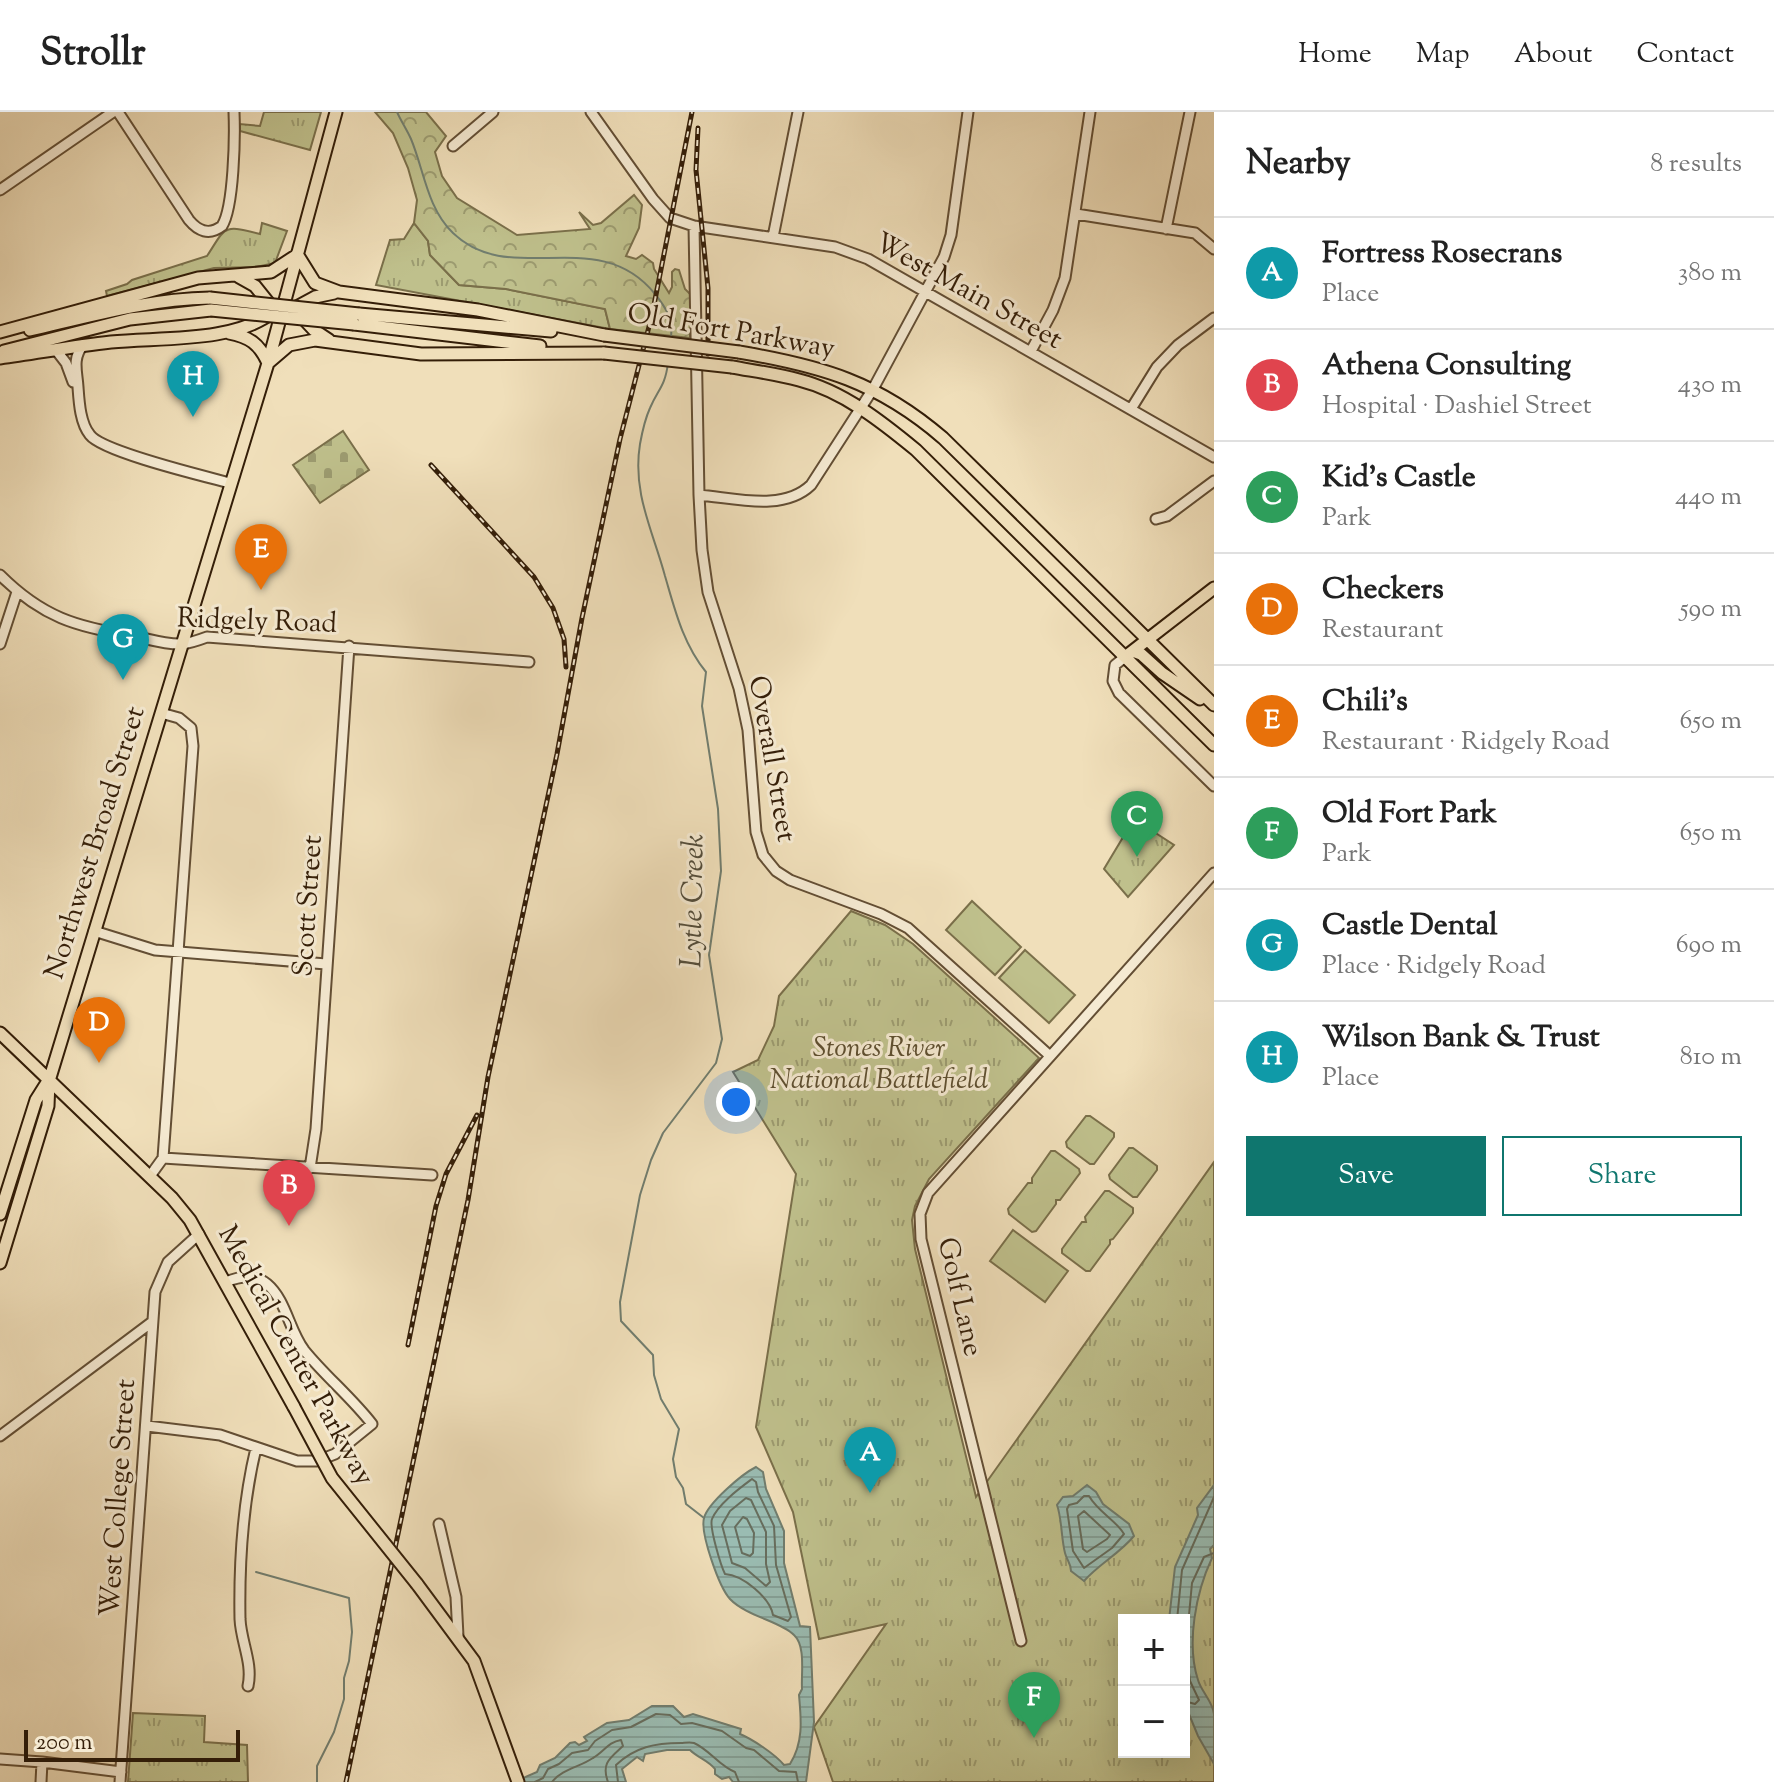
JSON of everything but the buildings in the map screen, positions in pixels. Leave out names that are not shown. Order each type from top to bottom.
[{"type":"main road","name":"Northwest Broad Street","points":[[0,1263],[48,1106],[49,1081],[268,363],[336,112]]},
{"type":"main road","points":[[0,335],[198,278],[276,271],[297,254],[315,283],[339,292],[478,310],[604,335]]},
{"type":"main road","points":[[239,276],[255,286],[275,310],[278,324]]},
{"type":"main road","points":[[288,289],[295,308],[314,330],[332,341]]},
{"type":"main road","points":[[0,356],[83,345],[229,333],[255,325],[275,310],[288,289]]},
{"type":"main road","points":[[278,324],[295,308],[315,297],[339,292]]},
{"type":"main road","points":[[0,335],[121,308],[180,299],[211,304]]},
{"type":"main road","points":[[0,356],[130,319],[211,304]]},
{"type":"main road","name":"Old Fort Parkway","points":[[211,304],[356,319],[732,367],[802,380],[837,395],[916,450],[1129,654],[1214,745]]},
{"type":"main road","name":"Old Fort Parkway","points":[[356,319],[604,335],[739,352],[803,363],[873,389],[940,436],[1214,707]]},
{"type":"main road","points":[[229,333],[253,341],[268,363],[282,350],[296,343],[332,341],[421,354],[604,353]]},
{"type":"main road","points":[[1129,654],[1214,588]]},
{"type":"main road","points":[[1129,654],[1141,654],[1162,673],[1214,707]]},
{"type":"main road","name":"Medical Center Parkway","points":[[0,1033],[172,1198],[199,1234],[332,1478],[458,1636],[474,1661],[518,1782]]},
{"type":"main road","name":"Northwest Broad Street","points":[[0,1214],[36,1100],[49,1081]]},
{"type":"street","points":[[0,190],[115,112],[189,220],[200,230],[213,231],[222,226],[227,214],[235,114]]},
{"type":"street","points":[[453,146],[493,112]]},
{"type":"street","name":"West Main Street","points":[[591,112],[670,218],[694,226],[835,247],[863,257],[1214,457]]},
{"type":"street","points":[[773,237],[798,112]]},
{"type":"street","points":[[699,495],[786,501],[800,495],[811,485],[873,389],[944,257],[951,235],[968,112]]},
{"type":"street","points":[[1031,351],[1053,310],[1065,278],[1090,112]]},
{"type":"street","points":[[1166,229],[1190,112]]},
{"type":"street","points":[[1076,214],[1195,233],[1214,249]]},
{"type":"street","name":"Overall Street","points":[[694,226],[702,550],[708,592],[748,730],[756,832],[763,855],[776,871],[790,880],[881,914],[908,928],[1049,1055]]},
{"type":"street","points":[[1131,409],[1157,367],[1178,345],[1214,318]]},
{"type":"street","points":[[83,345],[75,360],[84,425],[91,437],[230,483]]},
{"type":"street","points":[[56,350],[66,363],[79,396]]},
{"type":"street","points":[[1156,519],[1167,516],[1214,481]]},
{"type":"street","name":"Ridgely Road","points":[[0,575],[17,592],[51,615],[86,628],[182,644],[207,637],[529,662]]},
{"type":"street","points":[[0,644],[17,592]]},
{"type":"street","name":"Scott Street","points":[[310,1168],[316,1129],[349,646]]},
{"type":"street","points":[[1129,654],[1115,665],[1113,681],[1119,693],[1214,786]]},
{"type":"street","points":[[150,1176],[163,1158],[193,746],[191,728],[179,718],[161,713]]},
{"type":"street","name":"Golf Lane","points":[[1021,1641],[921,1239],[920,1214],[928,1193],[1214,873]]},
{"type":"street","points":[[94,931],[155,950],[326,964]]},
{"type":"street","points":[[163,1158],[432,1175]]},
{"type":"street","name":"West College Street","points":[[120,1777],[155,1292],[168,1262],[199,1234]]},
{"type":"street","points":[[147,1426],[220,1435],[297,1461],[317,1461],[335,1454],[372,1424],[305,1351],[276,1294],[266,1283],[254,1276],[226,1282]]},
{"type":"street","points":[[0,1436],[152,1322]]},
{"type":"street","points":[[248,1686],[248,1658],[240,1623],[241,1577],[250,1474],[256,1448]]},
{"type":"street","points":[[439,1524],[456,1597],[458,1636]]},
{"type":"street","points":[[0,1759],[42,1762],[120,1777]]},
{"type":"street","points":[[41,1782],[42,1762]]},
{"type":"green space","points":[[264,112],[321,112],[310,150],[240,131],[240,124],[260,126]]},
{"type":"green space","points":[[375,112],[426,112],[446,136],[435,152],[442,176],[457,198],[517,235],[590,229],[579,212],[593,225],[601,223],[634,195],[642,205],[639,228],[626,256],[636,259],[642,255],[653,263],[669,293],[672,272],[679,270],[685,289],[699,303],[699,324],[690,332],[690,338],[610,329],[605,309],[506,289],[459,285],[430,255],[428,241],[414,223],[417,200],[408,168],[393,133]]},
{"type":"green space","points":[[262,223],[287,231],[275,263],[256,267],[214,268],[107,296],[106,291],[132,280],[207,256],[226,230],[260,234]]},
{"type":"green space","points":[[414,223],[428,241],[430,255],[459,285],[506,289],[605,309],[610,329],[376,285],[390,240],[404,239]]},
{"type":"green space","points":[[343,431],[369,470],[320,503],[293,465]]},
{"type":"green space","points":[[1134,819],[1174,845],[1128,897],[1104,869]]},
{"type":"green space","points":[[972,901],[1021,947],[995,975],[946,930]]},
{"type":"green space","name":"Stones River National Battlefield","points":[[851,911],[885,925],[913,944],[1039,1058],[929,1179],[915,1206],[912,1220],[915,1249],[976,1497],[1214,1162],[1214,1782],[833,1782],[814,1727],[886,1624],[819,1639],[793,1512],[756,1427],[796,1174],[733,1072],[758,1060],[774,1026],[779,996]]},
{"type":"green space","points":[[1025,950],[1075,995],[1049,1023],[999,978]]},
{"type":"green space","points":[[1086,1116],[1114,1133],[1094,1164],[1067,1147],[1066,1142]]},
{"type":"green space","points":[[1129,1148],[1157,1166],[1137,1197],[1110,1179],[1109,1175]]},
{"type":"green space","points":[[1051,1151],[1079,1169],[1080,1173],[1060,1200],[1056,1200],[1036,1231],[1032,1232],[1009,1214],[1008,1209],[1028,1183],[1032,1183],[1032,1178]]},
{"type":"green space","points":[[1105,1191],[1133,1208],[1133,1213],[1090,1271],[1086,1271],[1062,1253],[1062,1249],[1082,1222],[1086,1222],[1085,1217]]},
{"type":"green space","points":[[1013,1230],[1068,1271],[1045,1302],[990,1261]]},
{"type":"green space","points":[[133,1713],[205,1716],[204,1742],[247,1745],[248,1782],[128,1782]]},
{"type":"water","points":[[756,1467],[763,1472],[766,1489],[784,1531],[784,1563],[800,1626],[810,1627],[814,1722],[806,1782],[733,1782],[729,1777],[722,1779],[715,1774],[712,1766],[690,1750],[667,1750],[645,1754],[643,1761],[637,1757],[622,1769],[626,1782],[514,1782],[537,1772],[540,1765],[555,1758],[570,1743],[579,1745],[587,1741],[584,1737],[607,1723],[629,1720],[652,1706],[673,1706],[684,1717],[693,1714],[741,1729],[740,1734],[763,1747],[784,1765],[790,1764],[798,1747],[800,1730],[802,1653],[798,1640],[788,1630],[745,1610],[730,1599],[711,1560],[705,1535],[704,1518],[707,1512],[734,1482]]},
{"type":"water","points":[[1087,1485],[1103,1504],[1129,1524],[1134,1536],[1084,1581],[1071,1571],[1057,1505],[1063,1497],[1073,1496]]},
{"type":"water","points":[[1214,1485],[1214,1545],[1210,1549],[1212,1558],[1197,1602],[1193,1650],[1198,1680],[1214,1714],[1214,1764],[1190,1717],[1190,1614],[1170,1614],[1175,1567],[1198,1515],[1197,1508]]},
{"type":"waterway","name":"Lytle Creek","points":[[397,112],[411,139],[437,212],[453,233],[476,249],[501,256],[581,258],[608,262],[632,273],[655,294],[665,309],[670,319],[671,337]]},
{"type":"waterway","name":"Lytle Creek","points":[[668,363],[663,383],[644,426],[638,462],[639,479],[645,512],[676,614],[691,650],[706,672],[702,706],[718,809],[721,871],[709,955],[722,1039],[716,1063],[663,1133],[651,1160],[640,1195],[620,1302],[621,1321],[653,1355],[654,1375],[661,1399],[679,1429],[673,1459],[686,1504],[704,1518]]},
{"type":"waterway","points":[[256,1572],[349,1598],[352,1632],[344,1678],[344,1699],[334,1732],[317,1766],[317,1782]]},
{"type":"railway","points":[[346,1782],[468,1200],[488,1077],[557,754],[582,618],[620,439],[652,315],[692,112]]},
{"type":"railway","points":[[698,128],[696,170],[708,288],[708,354]]},
{"type":"railway","points":[[431,465],[534,577],[553,608],[564,639],[566,667]]},
{"type":"railway","points":[[408,1345],[436,1206],[446,1174],[477,1115]]},
{"type":"place","name":"Wilson Bank & Trust","points":[[193,417]]},
{"type":"place","name":"Chili's","points":[[261,590]]},
{"type":"place","name":"Castle Dental","points":[[123,680]]},
{"type":"place","name":"Kid's Castle","points":[[1137,857]]},
{"type":"place","name":"Checkers","points":[[99,1063]]},
{"type":"place","name":"Athena Consulting","points":[[289,1226]]},
{"type":"place","name":"Fortress Rosecrans","points":[[870,1493]]},
{"type":"place","name":"Old Fort Park","points":[[1034,1738]]}]
